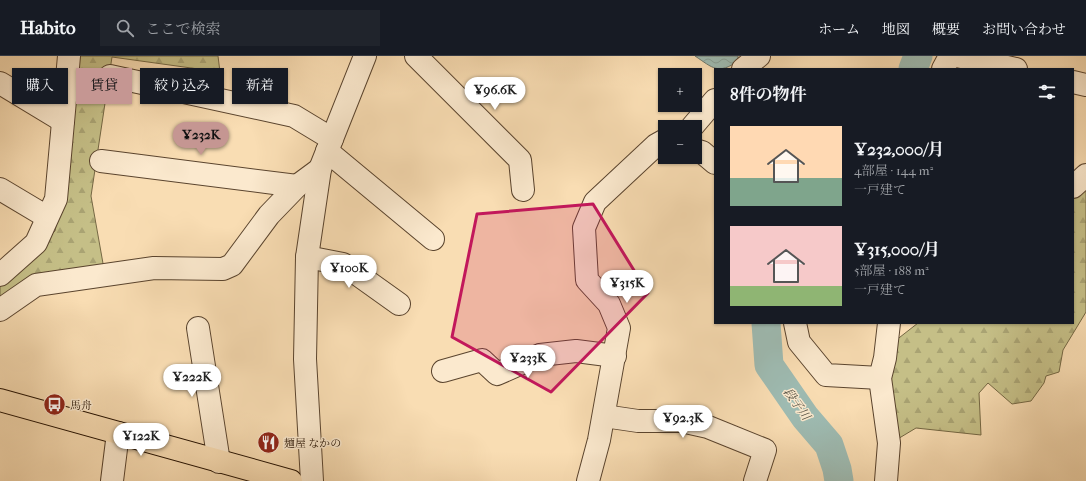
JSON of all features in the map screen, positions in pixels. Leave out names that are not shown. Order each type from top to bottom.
[{"type":"main road","points":[[0,400],[219,462],[250,475],[291,481]]},
{"type":"street","points":[[0,276],[36,242],[56,199],[69,56]]},
{"type":"street","points":[[312,481],[306,359],[308,257],[327,153],[365,56]]},
{"type":"street","points":[[416,56],[520,160],[523,190]]},
{"type":"street","points":[[944,68],[950,56]]},
{"type":"street","points":[[957,56],[1011,68]]},
{"type":"street","points":[[132,81],[294,116],[327,153],[433,239]]},
{"type":"street","points":[[1074,82],[1086,84]]},
{"type":"street","points":[[0,83],[63,121]]},
{"type":"street","points":[[698,120],[714,101]]},
{"type":"street","points":[[588,481],[604,416],[616,356],[619,328],[609,304],[587,280],[584,228],[595,202],[658,144]]},
{"type":"street","points":[[702,152],[714,162]]},
{"type":"street","points":[[0,310],[36,285],[154,268],[223,269],[232,265],[269,215],[327,153]]},
{"type":"street","points":[[640,160],[658,156]]},
{"type":"street","points":[[101,161],[297,186]]},
{"type":"street","points":[[1074,164],[1086,168]]},
{"type":"street","points":[[1074,186],[1086,175]]},
{"type":"street","points":[[0,189],[47,217]]},
{"type":"street","points":[[308,257],[343,264],[399,304]]},
{"type":"street","points":[[795,324],[799,342],[826,375],[880,378]]},
{"type":"street","points":[[886,481],[889,443],[880,378],[885,358],[889,324]]},
{"type":"street","points":[[198,328],[219,462]]},
{"type":"street","points":[[443,371],[482,360],[497,374],[540,354],[576,350],[616,356]]},
{"type":"street","points":[[604,416],[638,421],[681,421],[708,427],[765,450],[755,481]]},
{"type":"street","points":[[112,481],[118,433]]},
{"type":"highlighted area","points":[[593,204],[648,293],[551,392],[452,337],[477,214]]},
{"type":"green space","points":[[77,56],[218,56],[220,68],[191,68],[112,57],[110,68],[76,68],[76,104],[105,104],[91,196],[104,269],[0,299],[0,280],[55,231],[66,174]]},
{"type":"green space","points":[[1086,187],[1086,312],[1063,350],[1059,372],[1046,376],[1044,383],[1031,401],[1012,404],[988,383],[979,393],[981,435],[916,428],[896,440],[887,381],[895,341],[917,324],[1074,324],[1074,197]]},
{"type":"water","points":[[695,56],[738,56],[738,61],[725,68],[711,67]]},
{"type":"waterway","name":"段子川","points":[[913,68],[918,56]]},
{"type":"waterway","name":"段子川","points":[[766,324],[769,365],[805,417],[829,445],[837,469],[839,481]]},
{"type":"place","name":"馬舟","points":[[54,405]]},
{"type":"place","name":"麺屋 なかの","points":[[268,443]]}]
